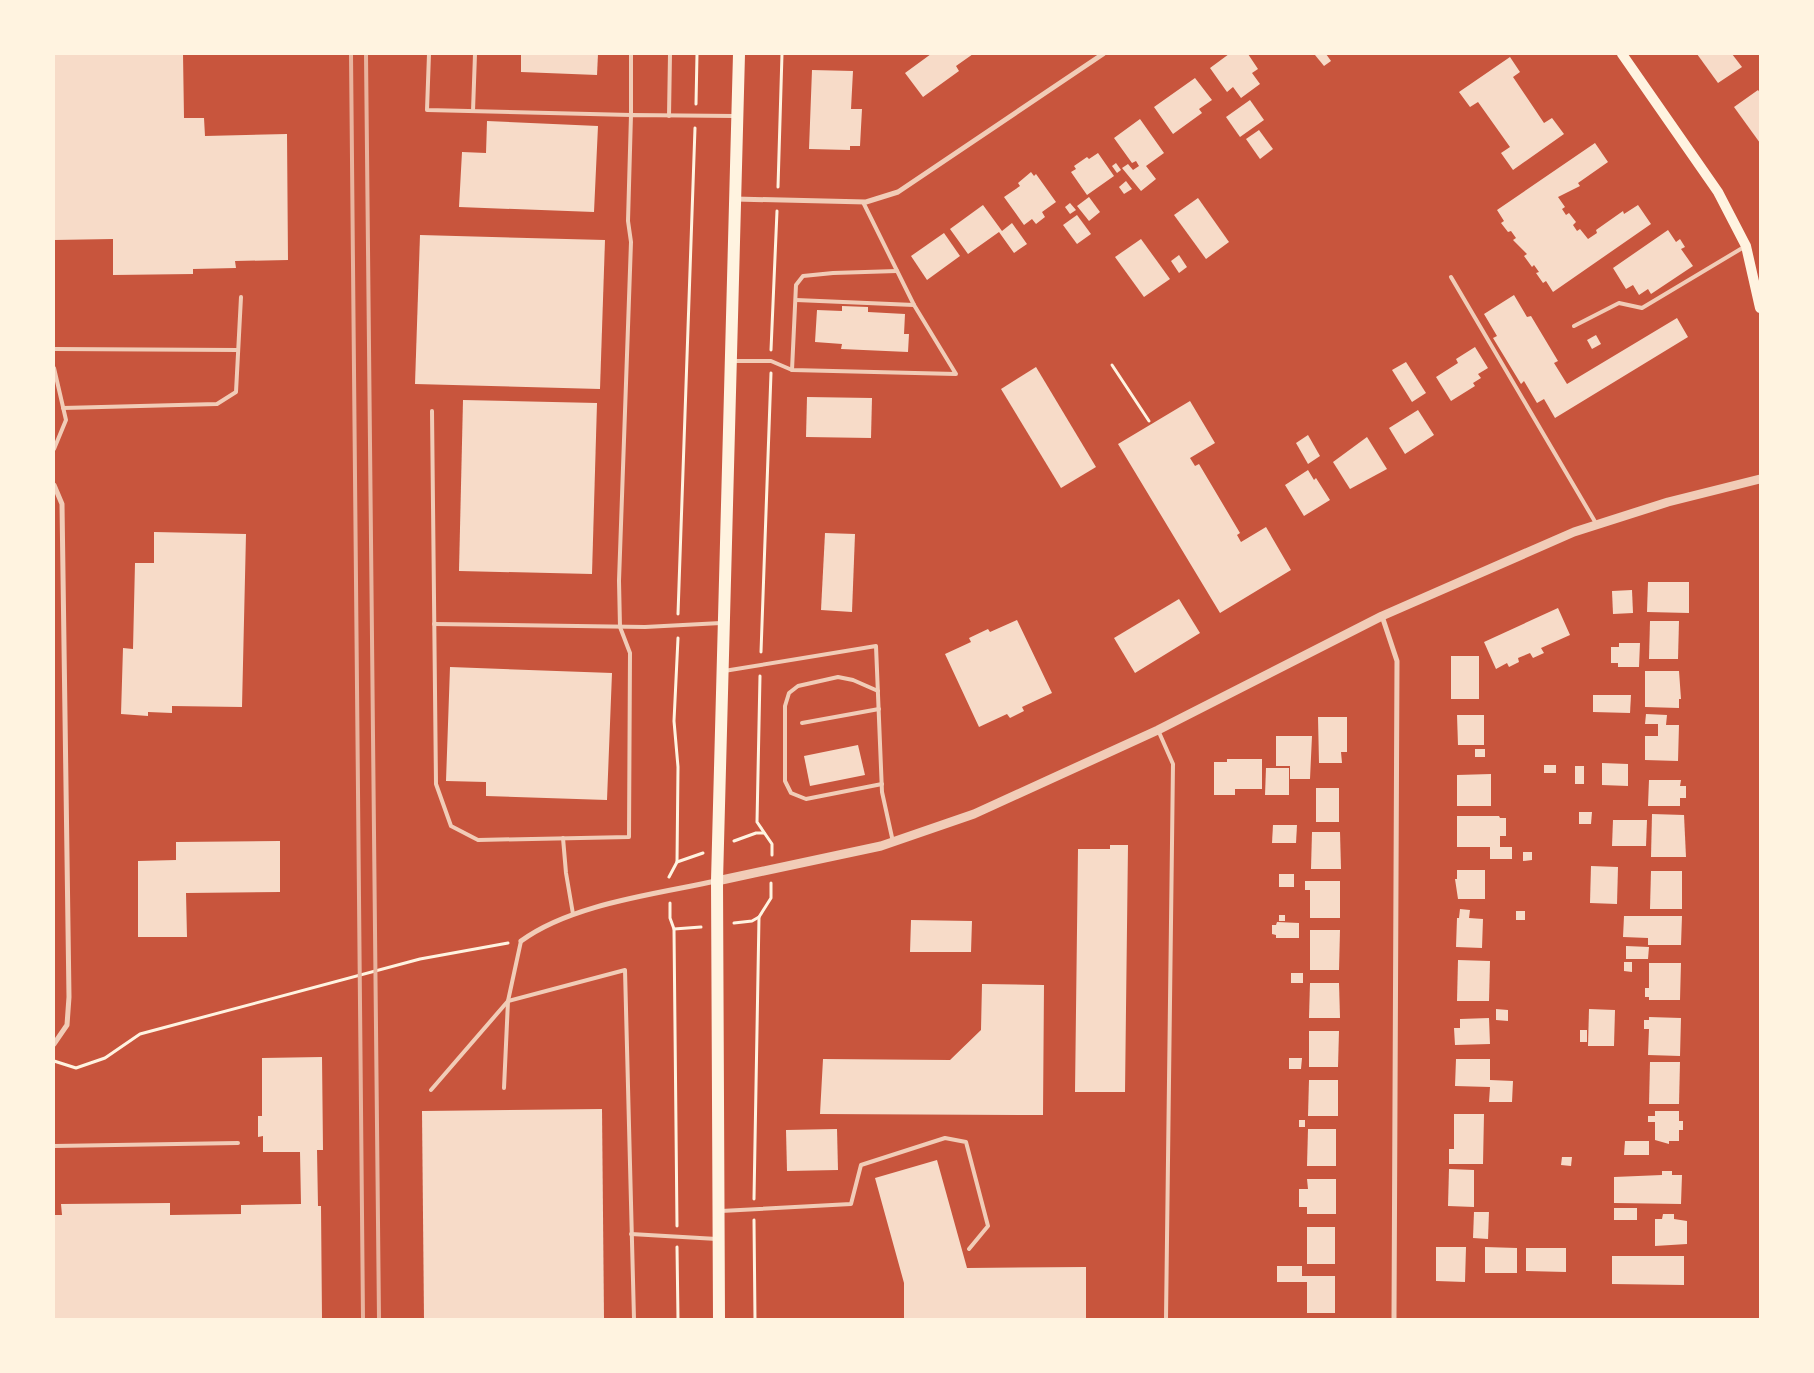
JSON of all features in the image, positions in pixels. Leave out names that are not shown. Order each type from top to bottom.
[{"type":"main road","points":[[719,1319],[717,881],[738,54]]},
{"type":"main road","points":[[1622,54],[1718,192],[1746,246],[1760,308]]},
{"type":"street","points":[[734,199],[863,202],[898,192],[1102,54]]},
{"type":"street","points":[[521,941],[536,930],[573,914],[893,842],[974,814],[1158,730],[1382,616],[1574,532],[1668,502],[1760,479]]},
{"type":"street","points":[[54,485],[62,504],[69,997],[67,1025],[54,1044]]},
{"type":"street","points":[[1382,616],[1397,661],[1394,1319]]},
{"type":"lane","points":[[429,54],[427,110],[696,117],[736,116]]},
{"type":"lane","points":[[473,111],[475,54]]},
{"type":"lane","points":[[432,411],[436,784],[451,826],[478,840],[629,837],[630,653],[620,626],[619,581],[631,242],[628,221],[632,54]]},
{"type":"lane","points":[[669,116],[670,54]]},
{"type":"lane","points":[[730,361],[771,361],[792,370],[956,374],[914,305],[863,202]]},
{"type":"lane","points":[[1574,326],[1619,303],[1642,308],[1746,246]]},
{"type":"lane","points":[[792,370],[796,285],[803,276],[897,271]]},
{"type":"lane","points":[[1451,277],[1597,525]]},
{"type":"lane","points":[[64,408],[217,404],[236,392],[241,297]]},
{"type":"lane","points":[[796,300],[914,305]]},
{"type":"lane","points":[[54,348],[238,350]]},
{"type":"lane","points":[[54,368],[66,420],[54,449]]},
{"type":"lane","points":[[434,624],[620,626],[724,622]]},
{"type":"lane","points":[[722,671],[876,646],[882,784],[893,842]]},
{"type":"lane","points":[[878,691],[853,680],[838,677],[798,686],[789,693],[785,706],[785,782],[791,793],[806,799],[882,784]]},
{"type":"lane","points":[[802,723],[879,709]]},
{"type":"lane","points":[[1158,730],[1173,764],[1166,1319]]},
{"type":"lane","points":[[563,838],[566,873],[573,914]]},
{"type":"lane","points":[[504,1088],[508,1001],[521,941]]},
{"type":"lane","points":[[431,1090],[508,1001],[625,970],[634,1319]]},
{"type":"lane","points":[[719,1211],[851,1204],[861,1165],[945,1138],[966,1142],[988,1226],[968,1249]]},
{"type":"lane","points":[[54,1146],[238,1143]]},
{"type":"lane","points":[[632,1234],[719,1239]]},
{"type":"path","points":[[669,877],[677,862],[678,767],[674,721],[697,54]]},
{"type":"path","points":[[778,185],[782,54]]},
{"type":"path","points":[[772,844],[757,822],[760,665],[776,225]]},
{"type":"path","points":[[1112,365],[1149,421]]},
{"type":"path","points":[[756,834],[764,833]]},
{"type":"path","points":[[677,862],[683,860]]},
{"type":"path","points":[[752,921],[759,917],[771,898]]},
{"type":"path","points":[[755,1319],[752,1261],[759,917]]},
{"type":"path","points":[[670,918],[674,930],[678,1319]]},
{"type":"path","points":[[674,930],[680,929]]},
{"type":"path","points":[[54,1061],[76,1068],[104,1058],[140,1034],[420,959],[521,941]]},
{"type":"building","points":[[54,54],[183,54],[184,118],[204,118],[205,136],[287,134],[288,260],[235,261],[236,268],[193,269],[193,274],[113,275],[113,239],[54,240]]},
{"type":"building","points":[[521,54],[598,54],[597,75],[521,72]]},
{"type":"building","points":[[931,54],[973,54],[956,66],[959,71],[923,97],[905,73]]},
{"type":"building","points":[[1229,54],[1248,54],[1258,69],[1252,73],[1260,84],[1241,98],[1233,87],[1227,92],[1210,68]]},
{"type":"building","points":[[1326,54],[1331,61],[1324,66],[1315,55]]},
{"type":"building","points":[[1697,54],[1732,54],[1742,67],[1718,83]]},
{"type":"building","points":[[1510,57],[1520,72],[1513,77],[1544,123],[1552,118],[1564,134],[1513,170],[1501,153],[1510,147],[1478,102],[1470,107],[1459,92]]},
{"type":"building","points":[[812,70],[853,71],[851,109],[862,109],[860,146],[850,146],[850,150],[809,149]]},
{"type":"building","points":[[1195,78],[1212,100],[1199,109],[1202,113],[1173,134],[1154,107]]},
{"type":"building","points":[[1758,90],[1760,93],[1760,143],[1734,107]]},
{"type":"building","points":[[1250,100],[1264,120],[1240,137],[1226,117]]},
{"type":"building","points":[[1140,119],[1164,153],[1146,166],[1156,179],[1141,191],[1122,168],[1128,164],[1133,170],[1139,166],[1136,161],[1132,163],[1114,138]]},
{"type":"building","points":[[487,121],[598,126],[594,212],[459,207],[462,152],[486,153]]},
{"type":"building","points":[[1259,130],[1273,149],[1260,159],[1246,139]]},
{"type":"building","points":[[1595,143],[1608,162],[1578,183],[1580,186],[1558,197],[1565,207],[1562,209],[1566,215],[1569,213],[1576,222],[1573,225],[1577,231],[1580,229],[1588,239],[1597,233],[1596,230],[1623,211],[1624,214],[1638,205],[1651,224],[1553,292],[1546,281],[1543,283],[1536,273],[1539,272],[1534,265],[1532,267],[1524,256],[1527,254],[1513,240],[1516,238],[1511,231],[1508,232],[1501,223],[1504,221],[1497,210]]},
{"type":"building","points":[[1098,153],[1114,176],[1087,195],[1071,172],[1076,169],[1074,166],[1087,157],[1089,159]]},
{"type":"building","points":[[1116,163],[1121,170],[1117,173],[1112,166]]},
{"type":"building","points":[[1031,172],[1034,176],[1036,174],[1056,202],[1042,212],[1045,217],[1036,224],[1032,219],[1024,225],[1004,197],[1020,186],[1018,183]]},
{"type":"building","points":[[1126,181],[1132,189],[1124,194],[1119,187]]},
{"type":"building","points":[[1089,197],[1100,212],[1089,221],[1077,206]]},
{"type":"building","points":[[1198,198],[1229,242],[1206,259],[1174,215]]},
{"type":"building","points":[[1070,203],[1076,210],[1070,214],[1065,207]]},
{"type":"building","points":[[983,205],[1002,231],[1012,223],[1027,244],[1014,253],[999,232],[968,254],[950,229]]},
{"type":"building","points":[[1077,215],[1091,234],[1077,244],[1063,225]]},
{"type":"building","points":[[1668,230],[1676,242],[1680,239],[1685,247],[1681,249],[1693,266],[1651,294],[1648,289],[1639,295],[1633,285],[1626,289],[1613,268]]},
{"type":"building","points":[[944,233],[960,256],[927,280],[911,256]]},
{"type":"building","points":[[420,235],[605,240],[600,389],[415,384]]},
{"type":"building","points":[[1141,239],[1170,279],[1144,297],[1115,257]]},
{"type":"building","points":[[1179,255],[1187,267],[1179,273],[1171,261]]},
{"type":"building","points":[[1514,295],[1527,317],[1531,316],[1558,361],[1554,363],[1567,384],[1677,318],[1688,337],[1555,418],[1544,399],[1537,403],[1524,381],[1521,384],[1493,338],[1497,336],[1484,314]]},
{"type":"building","points":[[842,306],[868,307],[868,312],[905,314],[904,334],[909,334],[908,352],[841,349],[842,344],[815,342],[817,310],[842,311]]},
{"type":"building","points":[[1596,335],[1601,344],[1592,349],[1587,340]]},
{"type":"building","points":[[1475,347],[1488,368],[1478,374],[1481,378],[1473,383],[1475,386],[1451,401],[1436,377],[1458,363],[1456,359]]},
{"type":"building","points":[[1406,362],[1426,393],[1412,402],[1392,370]]},
{"type":"building","points":[[1036,367],[1096,467],[1061,488],[1001,389]]},
{"type":"building","points":[[807,397],[872,398],[871,438],[806,437]]},
{"type":"building","points":[[463,400],[597,403],[592,574],[459,571]]},
{"type":"building","points":[[1190,401],[1215,443],[1190,458],[1195,466],[1199,464],[1240,533],[1237,535],[1241,542],[1266,527],[1291,570],[1220,613],[1118,444]]},
{"type":"building","points":[[1418,410],[1434,435],[1405,454],[1389,428]]},
{"type":"building","points":[[1308,435],[1320,456],[1308,464],[1296,443]]},
{"type":"building","points":[[1367,437],[1387,469],[1350,489],[1333,462]]},
{"type":"building","points":[[1308,470],[1314,480],[1316,478],[1330,500],[1304,516],[1285,485]]},
{"type":"building","points":[[154,532],[246,534],[242,707],[172,706],[172,713],[148,712],[148,716],[121,714],[123,648],[133,649],[135,563],[154,563]]},
{"type":"building","points":[[825,533],[855,534],[852,612],[821,610]]},
{"type":"building","points":[[1648,582],[1689,582],[1689,613],[1647,612]]},
{"type":"building","points":[[1632,590],[1633,613],[1613,614],[1612,591]]},
{"type":"building","points":[[1179,599],[1200,633],[1135,673],[1114,638]]},
{"type":"building","points":[[1558,608],[1570,635],[1541,648],[1544,653],[1533,658],[1530,653],[1518,658],[1519,662],[1509,667],[1507,663],[1496,669],[1484,642]]},
{"type":"building","points":[[1017,620],[1052,693],[1022,707],[1024,711],[1010,718],[1007,714],[979,727],[945,654],[971,642],[969,638],[988,629],[990,632]]},
{"type":"building","points":[[1650,621],[1679,621],[1678,659],[1649,659]]},
{"type":"building","points":[[1619,643],[1640,643],[1639,667],[1618,667],[1618,663],[1611,663],[1611,647],[1619,647]]},
{"type":"building","points":[[1451,656],[1479,656],[1479,699],[1451,699]]},
{"type":"building","points":[[450,667],[612,673],[607,800],[486,796],[486,782],[446,781]]},
{"type":"building","points":[[1645,671],[1679,671],[1681,699],[1679,699],[1679,708],[1645,707]]},
{"type":"building","points":[[1593,695],[1631,695],[1630,713],[1593,712]]},
{"type":"building","points":[[1646,714],[1667,715],[1666,725],[1679,725],[1678,761],[1645,760],[1645,736],[1658,736],[1658,724],[1645,724]]},
{"type":"building","points":[[1457,715],[1484,715],[1484,745],[1458,745]]},
{"type":"building","points":[[1318,717],[1347,717],[1347,752],[1341,752],[1342,763],[1319,763]]},
{"type":"building","points":[[1276,736],[1312,736],[1310,779],[1290,779],[1290,766],[1276,766]]},
{"type":"building","points":[[858,745],[865,775],[810,786],[804,756]]},
{"type":"building","points":[[1475,749],[1485,749],[1485,757],[1475,757]]},
{"type":"building","points":[[1227,759],[1262,759],[1262,789],[1235,789],[1235,795],[1214,795],[1214,762],[1227,762]]},
{"type":"building","points":[[1602,763],[1628,764],[1628,786],[1602,785]]},
{"type":"building","points":[[1544,765],[1556,765],[1556,773],[1544,773]]},
{"type":"building","points":[[1575,766],[1584,766],[1584,784],[1575,784]]},
{"type":"building","points":[[1266,768],[1289,768],[1289,795],[1265,795]]},
{"type":"building","points":[[1491,774],[1491,806],[1457,806],[1457,775]]},
{"type":"building","points":[[1649,780],[1681,780],[1680,786],[1686,786],[1686,798],[1680,798],[1680,806],[1648,806]]},
{"type":"building","points":[[1316,788],[1339,788],[1339,822],[1316,822]]},
{"type":"building","points":[[1579,812],[1592,812],[1591,824],[1579,824]]},
{"type":"building","points":[[1652,814],[1684,815],[1686,857],[1651,857]]},
{"type":"building","points":[[1457,816],[1499,816],[1500,818],[1506,818],[1506,836],[1500,836],[1500,847],[1512,847],[1512,859],[1490,859],[1490,847],[1457,847]]},
{"type":"building","points":[[1613,820],[1647,820],[1646,846],[1612,846]]},
{"type":"building","points":[[1273,825],[1297,825],[1296,843],[1272,843]]},
{"type":"building","points":[[1312,832],[1340,832],[1341,869],[1311,869]]},
{"type":"building","points":[[280,841],[280,892],[186,893],[187,937],[138,937],[138,861],[176,860],[176,842]]},
{"type":"building","points":[[1110,845],[1128,845],[1125,1092],[1075,1092],[1078,849],[1110,849]]},
{"type":"building","points":[[1523,852],[1532,852],[1532,860],[1523,861]]},
{"type":"building","points":[[1591,866],[1618,867],[1617,904],[1590,903]]},
{"type":"building","points":[[1457,870],[1485,870],[1485,899],[1458,899],[1455,879],[1457,879]]},
{"type":"building","points":[[1651,871],[1682,871],[1682,909],[1650,909]]},
{"type":"building","points":[[1279,874],[1294,874],[1294,887],[1279,887]]},
{"type":"building","points":[[1305,881],[1340,881],[1340,918],[1310,918],[1310,890],[1305,890]]},
{"type":"building","points":[[1460,909],[1470,910],[1469,918],[1483,919],[1482,948],[1456,947],[1457,918],[1459,918]]},
{"type":"building","points":[[1516,911],[1525,911],[1525,920],[1516,920]]},
{"type":"building","points":[[1279,915],[1285,915],[1285,921],[1279,921]]},
{"type":"building","points":[[1624,916],[1682,916],[1681,945],[1648,945],[1648,938],[1623,937]]},
{"type":"building","points":[[911,920],[972,921],[971,952],[910,952]]},
{"type":"building","points":[[1277,922],[1299,923],[1299,938],[1276,938],[1276,935],[1272,934],[1272,925],[1276,925]]},
{"type":"building","points":[[1310,930],[1340,930],[1339,970],[1310,970]]},
{"type":"building","points":[[1626,946],[1649,947],[1648,959],[1626,959]]},
{"type":"building","points":[[1458,960],[1490,961],[1489,1001],[1457,1001]]},
{"type":"building","points":[[1624,962],[1632,962],[1632,972],[1624,971]]},
{"type":"building","points":[[1649,963],[1681,963],[1680,1000],[1649,1000],[1649,997],[1645,997],[1645,988],[1649,988]]},
{"type":"building","points":[[1291,973],[1303,973],[1303,983],[1291,983]]},
{"type":"building","points":[[1310,983],[1339,983],[1340,1018],[1309,1018]]},
{"type":"building","points":[[982,984],[1044,985],[1043,1115],[820,1114],[823,1059],[950,1060],[981,1030]]},
{"type":"building","points":[[1496,1009],[1508,1010],[1508,1021],[1496,1020]]},
{"type":"building","points":[[1589,1009],[1615,1010],[1614,1046],[1588,1046]]},
{"type":"building","points":[[1649,1017],[1681,1018],[1680,1056],[1648,1055],[1649,1029],[1644,1029],[1644,1020],[1649,1020]]},
{"type":"building","points":[[1489,1018],[1490,1044],[1455,1045],[1454,1028],[1460,1028],[1460,1019]]},
{"type":"building","points":[[1580,1030],[1587,1030],[1587,1042],[1580,1042]]},
{"type":"building","points":[[1309,1031],[1339,1031],[1338,1067],[1309,1067]]},
{"type":"building","points":[[322,1057],[323,1150],[317,1150],[318,1206],[321,1206],[322,1319],[54,1319],[54,1215],[62,1215],[61,1204],[170,1203],[170,1215],[241,1214],[241,1205],[301,1204],[300,1152],[263,1152],[263,1136],[258,1137],[258,1116],[262,1116],[262,1058]]},
{"type":"building","points":[[1289,1058],[1302,1058],[1301,1069],[1289,1069]]},
{"type":"building","points":[[1456,1059],[1490,1059],[1490,1080],[1513,1081],[1512,1102],[1489,1102],[1490,1087],[1455,1086]]},
{"type":"building","points":[[1650,1062],[1680,1062],[1679,1104],[1649,1104]]},
{"type":"building","points":[[1309,1080],[1338,1080],[1338,1116],[1308,1116]]},
{"type":"building","points":[[602,1109],[604,1319],[424,1319],[422,1111]]},
{"type":"building","points":[[1655,1111],[1679,1111],[1679,1121],[1683,1121],[1683,1130],[1679,1130],[1679,1141],[1669,1141],[1669,1144],[1655,1140],[1655,1122],[1648,1122],[1648,1116],[1655,1116]]},
{"type":"building","points":[[1454,1114],[1484,1114],[1483,1164],[1449,1164],[1449,1149],[1454,1149]]},
{"type":"building","points":[[1299,1120],[1305,1120],[1305,1127],[1299,1127]]},
{"type":"building","points":[[837,1129],[838,1170],[787,1171],[786,1130]]},
{"type":"building","points":[[1308,1129],[1336,1129],[1336,1166],[1307,1166]]},
{"type":"building","points":[[1625,1141],[1649,1141],[1649,1155],[1624,1155]]},
{"type":"building","points":[[1562,1157],[1572,1157],[1571,1166],[1561,1165]]},
{"type":"building","points":[[937,1160],[967,1268],[1086,1267],[1086,1319],[904,1319],[904,1283],[875,1178]]},
{"type":"building","points":[[1449,1169],[1474,1170],[1474,1207],[1448,1206]]},
{"type":"building","points":[[1662,1171],[1672,1171],[1672,1175],[1682,1175],[1681,1204],[1614,1203],[1614,1177],[1662,1175]]},
{"type":"building","points":[[1307,1179],[1336,1179],[1336,1214],[1307,1214],[1307,1207],[1299,1207],[1299,1189],[1308,1189]]},
{"type":"building","points":[[1614,1208],[1637,1208],[1637,1220],[1614,1220]]},
{"type":"building","points":[[1474,1212],[1489,1212],[1488,1239],[1473,1238]]},
{"type":"building","points":[[1663,1214],[1674,1214],[1674,1219],[1687,1221],[1687,1244],[1655,1246],[1655,1219],[1662,1219]]},
{"type":"building","points":[[1307,1227],[1335,1227],[1335,1264],[1307,1264]]},
{"type":"building","points":[[1436,1247],[1466,1247],[1465,1282],[1436,1281]]},
{"type":"building","points":[[1485,1247],[1517,1248],[1517,1273],[1485,1273]]},
{"type":"building","points":[[1526,1248],[1566,1248],[1566,1272],[1526,1271]]},
{"type":"building","points":[[1612,1256],[1684,1256],[1684,1285],[1612,1284]]},
{"type":"building","points":[[1277,1266],[1302,1266],[1302,1276],[1335,1276],[1335,1313],[1307,1313],[1307,1282],[1277,1282]]},
{"type":"railway","points":[[351,54],[363,1319]]},
{"type":"railway","points":[[366,54],[379,1319]]}]
